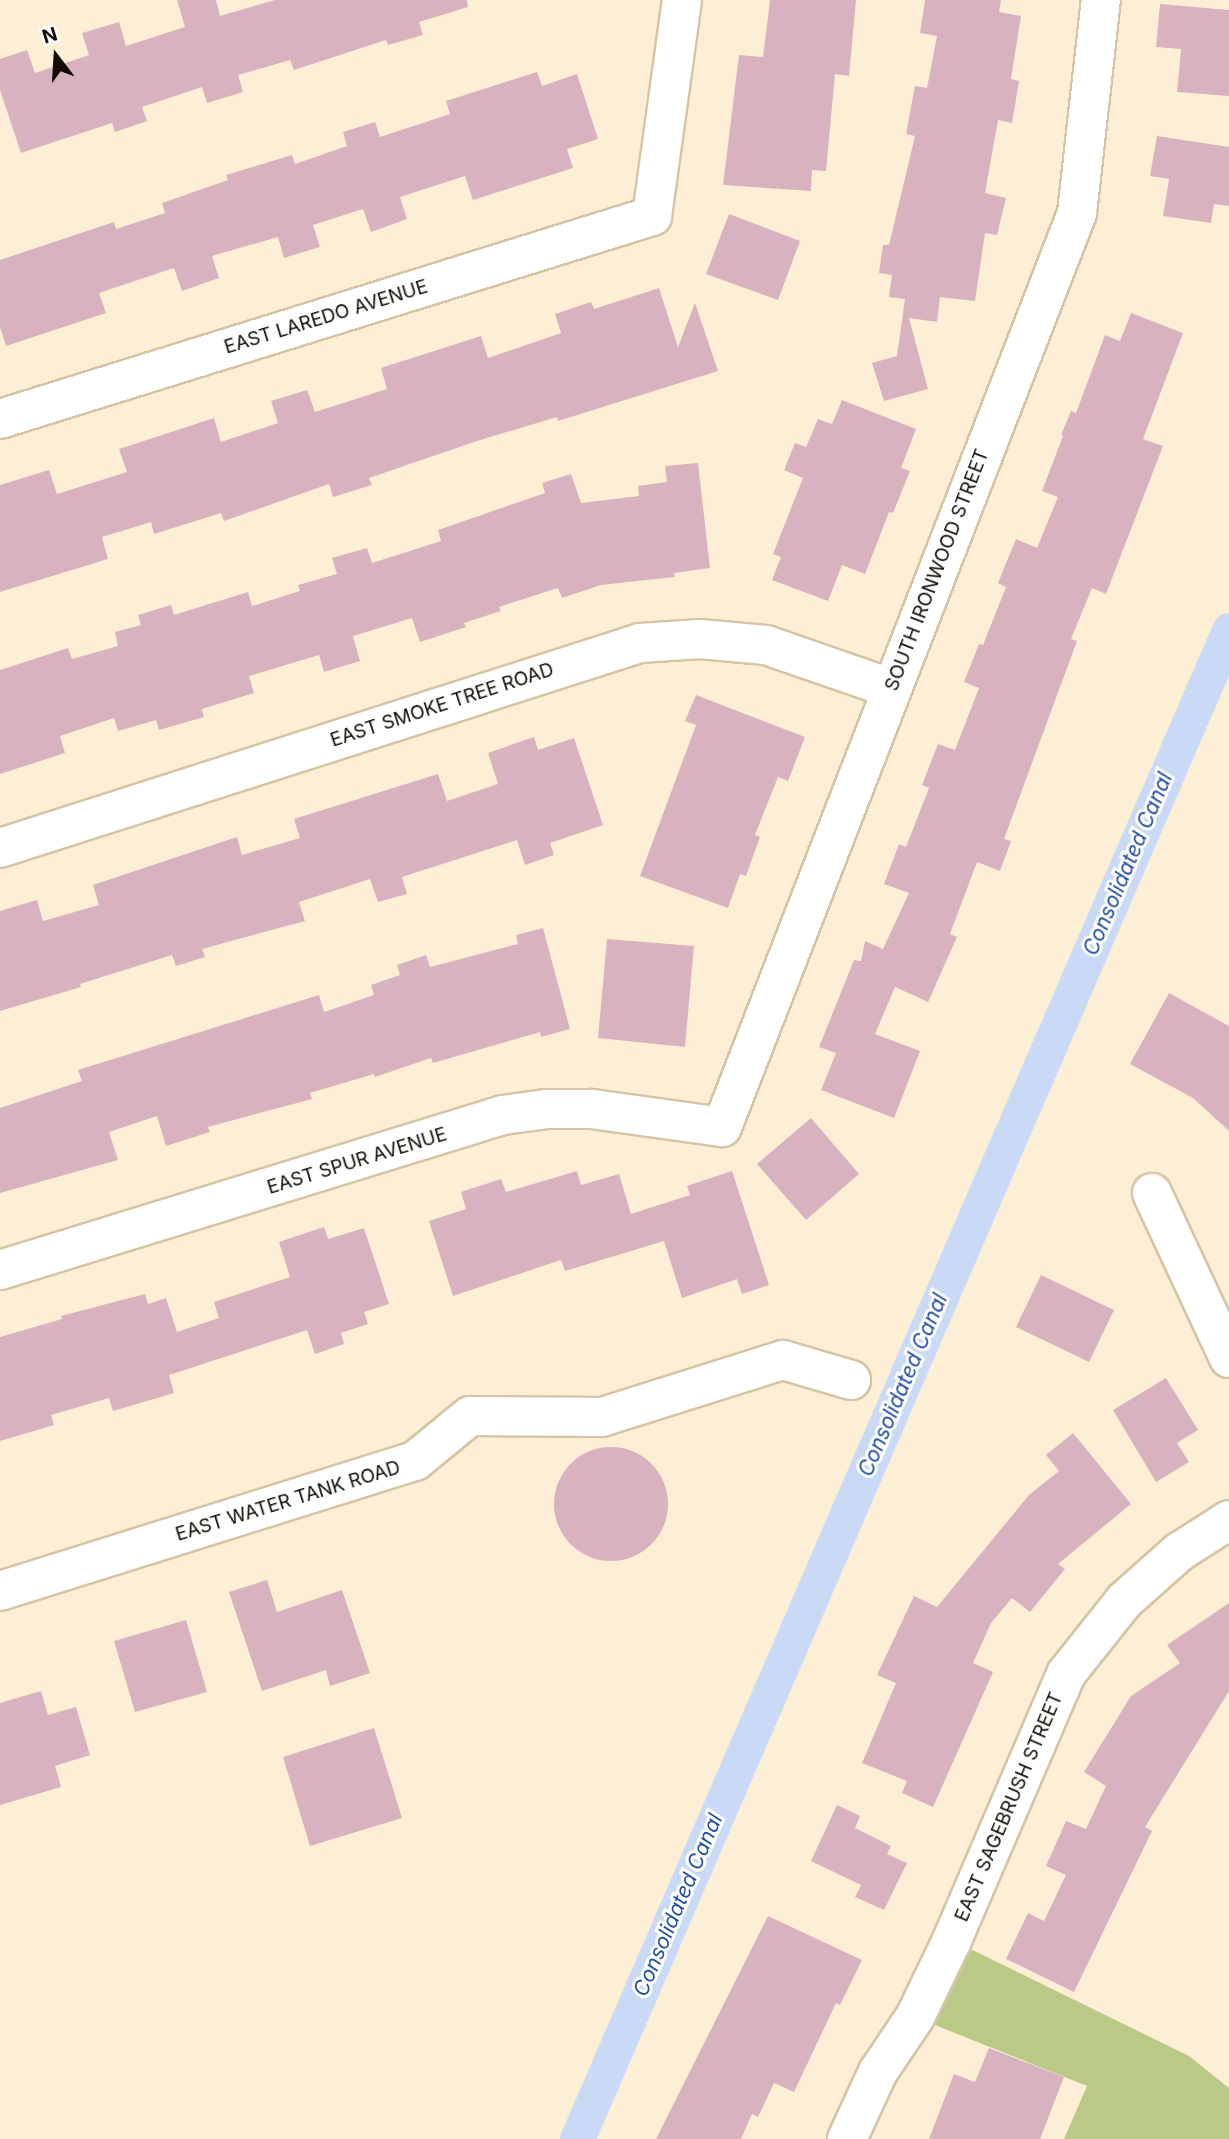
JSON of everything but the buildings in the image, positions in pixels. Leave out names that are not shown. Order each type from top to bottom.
[{"type":"street","name":"EAST LAREDO AVENUE","points":[[0,419],[652,216],[682,0]]},
{"type":"street","name":"SOUTH IRONWOOD STREET","points":[[722,1127],[890,688],[1077,214],[1101,0]]},
{"type":"street","name":"EAST SMOKE TREE ROAD","points":[[0,848],[640,643],[700,639],[766,645],[890,688]]},
{"type":"street","name":"EAST SPUR AVENUE","points":[[0,1270],[503,1115],[546,1109],[592,1109],[722,1127]]},
{"type":"street","points":[[1152,1193],[1229,1358]]},
{"type":"street","name":"EAST WATER TANK ROAD","points":[[0,1591],[415,1461],[470,1416],[603,1417],[783,1360],[851,1380]]},
{"type":"street","name":"EAST SAGEBRUSH STREET","points":[[847,2139],[878,2072],[915,2017],[952,1940],[1066,1674],[1125,1601],[1179,1552],[1229,1520]]},
{"type":"green space","points":[[952,1940],[1189,2056],[1229,2088],[1229,2139],[1064,2139],[1087,2086],[915,2017]]},
{"type":"waterway","name":"Consolidated Canal","points":[[577,2139],[1229,630]]}]
